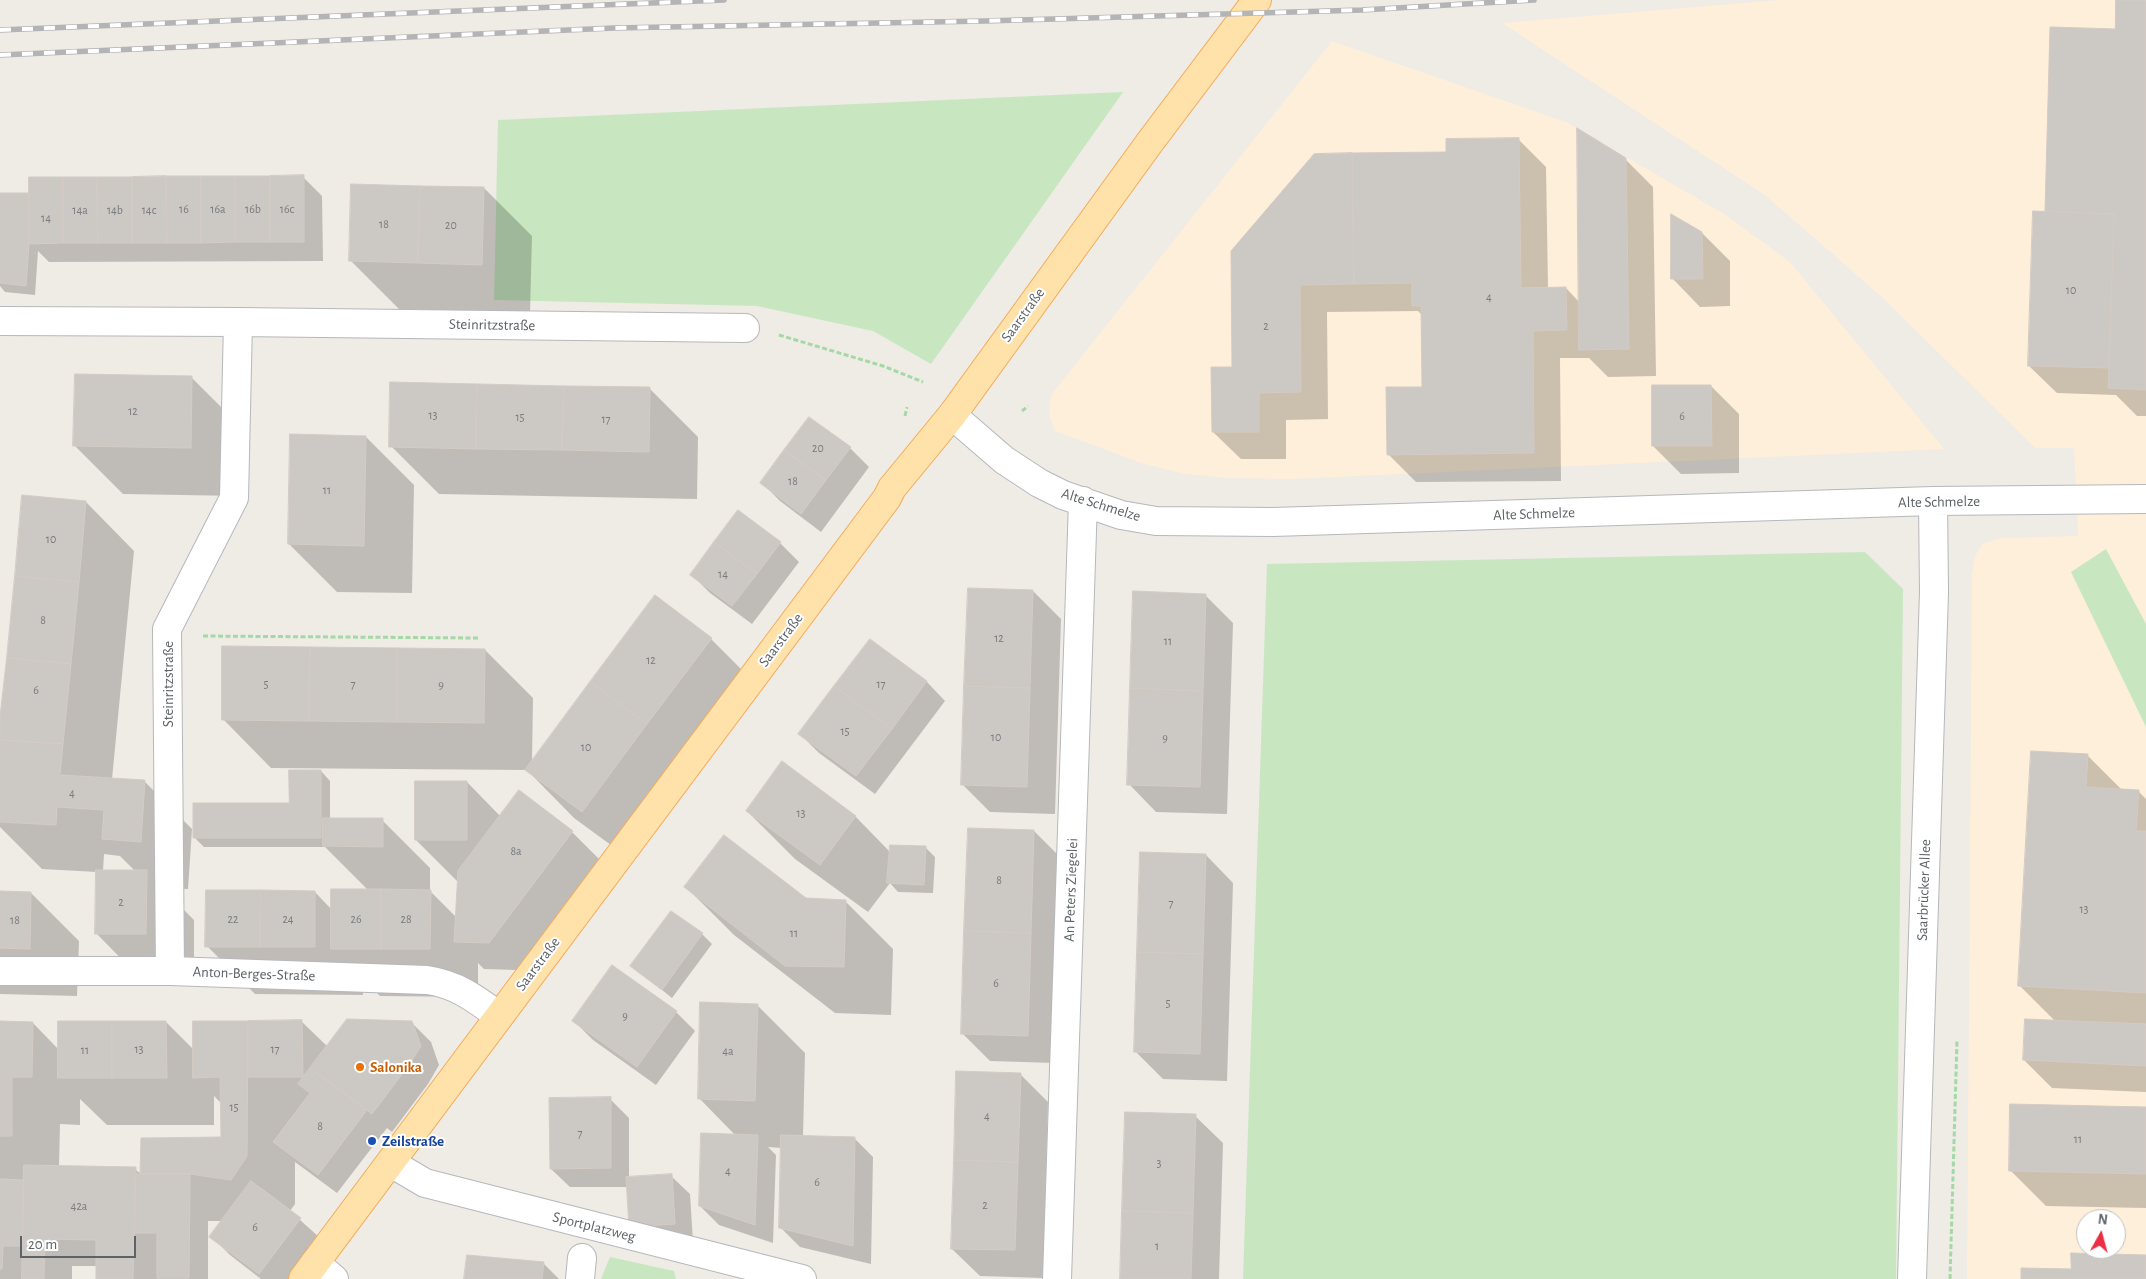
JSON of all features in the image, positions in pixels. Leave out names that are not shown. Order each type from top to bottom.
[{"type":"main road","name":"Saarstraße","points":[[317,1274],[391,1163],[499,1016],[887,498],[892,488],[952,415],[1144,150],[1257,0]]},
{"type":"street","name":"Steinritzstraße","points":[[0,320],[745,328]]},
{"type":"street","name":"Steinritzstraße","points":[[170,971],[167,629],[234,498],[238,322]]},
{"type":"street","name":"Alte Schmelze","points":[[952,415],[1004,460],[1039,483],[1063,495],[1121,514],[1156,522],[1236,522],[1933,501],[2146,499]]},
{"type":"street","name":"An Peters Ziegelei","points":[[1058,1279],[1083,501]]},
{"type":"street","name":"Saarbrücker Allee","points":[[1912,1279],[1934,592],[1933,501]]},
{"type":"street","name":"Anton-Berges-Straße","points":[[0,971],[170,971],[439,982],[465,992],[499,1016]]},
{"type":"street","name":"Sportplatzweg","points":[[391,1163],[425,1183],[802,1279]]},
{"type":"path","points":[[745,328],[794,338],[883,366],[923,382]]},
{"type":"path","points":[[1022,412],[1028,406]]},
{"type":"path","points":[[167,636],[478,638]]},
{"type":"shaded area","points":[[1780,0],[2146,0],[2146,1279],[1967,1279],[1972,574],[1975,556],[1982,544],[2001,538],[2078,536],[2074,448],[2035,448],[1883,298],[1766,196],[1502,23]]},
{"type":"shaded area","points":[[1332,41],[1566,122],[1726,215],[1790,262],[1944,449],[1293,479],[1229,478],[1185,474],[1144,464],[1055,431],[1049,415],[1051,395]]},
{"type":"green space","points":[[1123,92],[931,364],[873,331],[757,306],[494,300],[498,120]]},
{"type":"green space","points":[[2106,549],[2146,624],[2146,727],[2071,572]]},
{"type":"green space","points":[[1865,552],[1903,589],[1896,1279],[1243,1279],[1267,564]]},
{"type":"green space","points":[[610,1257],[674,1271],[676,1279],[601,1279]]},
{"type":"building","points":[[2116,0],[2146,0],[2146,390],[2108,388],[2114,214],[2045,211],[2050,27],[2115,29]]},
{"type":"building","points":[[1577,128],[1626,158],[1629,349],[1579,350]]},
{"type":"building","points":[[1519,138],[1521,288],[1566,287],[1567,330],[1533,331],[1534,453],[1387,455],[1386,387],[1422,387],[1421,306],[1412,306],[1412,283],[1354,284],[1352,153],[1446,152],[1446,139]]},
{"type":"building","points":[[1352,153],[1354,284],[1300,285],[1301,392],[1259,393],[1259,432],[1212,432],[1211,367],[1232,367],[1231,251],[1314,154]]},
{"type":"building","points":[[304,175],[304,242],[270,242],[270,176]]},
{"type":"building","points":[[166,176],[167,243],[132,243],[132,177]]},
{"type":"building","points":[[166,176],[201,176],[201,243],[167,243]]},
{"type":"building","points":[[201,176],[235,176],[235,242],[201,243]]},
{"type":"building","points":[[235,176],[270,176],[270,242],[235,242]]},
{"type":"building","points":[[29,177],[63,177],[63,243],[29,244]]},
{"type":"building","points":[[63,177],[97,177],[98,243],[63,243]]},
{"type":"building","points":[[97,177],[132,177],[132,243],[98,243]]},
{"type":"building","points":[[351,184],[420,186],[418,263],[349,261]]},
{"type":"building","points":[[420,186],[484,187],[482,265],[418,263]]},
{"type":"building","points":[[0,193],[29,193],[29,244],[26,286],[0,283]]},
{"type":"building","points":[[2033,211],[2114,214],[2109,368],[2028,366]]},
{"type":"building","points":[[1671,214],[1702,232],[1703,279],[1671,279]]},
{"type":"building","points":[[75,374],[192,376],[191,448],[73,446]]},
{"type":"building","points":[[390,382],[477,384],[476,449],[389,447]]},
{"type":"building","points":[[477,384],[564,386],[562,450],[476,449]]},
{"type":"building","points":[[1652,385],[1711,385],[1712,446],[1652,446]]},
{"type":"building","points":[[564,386],[650,387],[649,452],[562,450]]},
{"type":"building","points":[[809,417],[851,447],[826,480],[784,450]]},
{"type":"building","points":[[290,434],[366,436],[364,546],[288,544]]},
{"type":"building","points":[[784,450],[826,480],[801,514],[760,483]]},
{"type":"building","points":[[22,495],[86,501],[79,582],[15,576]]},
{"type":"building","points":[[738,510],[781,542],[757,574],[714,542]]},
{"type":"building","points":[[714,542],[757,574],[732,606],[690,575]]},
{"type":"building","points":[[15,576],[79,582],[71,664],[7,658]]},
{"type":"building","points":[[968,588],[1033,590],[1030,688],[964,686]]},
{"type":"building","points":[[1133,591],[1206,594],[1203,691],[1130,688]]},
{"type":"building","points":[[655,595],[712,638],[647,724],[590,682]]},
{"type":"building","points":[[870,639],[927,681],[892,729],[834,686]]},
{"type":"building","points":[[222,646],[310,647],[309,721],[222,720]]},
{"type":"building","points":[[310,647],[397,648],[397,722],[309,721]]},
{"type":"building","points":[[397,648],[485,649],[484,723],[397,722]]},
{"type":"building","points":[[7,658],[71,664],[63,744],[0,740],[0,717]]},
{"type":"building","points":[[590,682],[647,724],[582,812],[525,770]]},
{"type":"building","points":[[834,686],[892,729],[856,776],[798,734]]},
{"type":"building","points":[[964,686],[1030,688],[1027,787],[961,785]]},
{"type":"building","points":[[1130,688],[1203,691],[1200,787],[1127,785]]},
{"type":"building","points":[[0,740],[63,744],[60,775],[145,780],[141,842],[102,839],[104,810],[57,807],[56,825],[0,822]]},
{"type":"building","points":[[2031,751],[2088,754],[2086,787],[2139,790],[2136,831],[2146,831],[2146,993],[2018,986]]},
{"type":"building","points":[[782,761],[856,816],[820,865],[746,811]]},
{"type":"building","points":[[289,770],[321,770],[321,838],[193,838],[193,803],[289,803]]},
{"type":"building","points":[[415,781],[467,781],[467,840],[415,840]]},
{"type":"building","points":[[519,790],[573,831],[489,943],[454,942],[458,871]]},
{"type":"building","points":[[323,818],[383,818],[383,847],[323,846]]},
{"type":"building","points":[[968,828],[1034,830],[1031,933],[964,931]]},
{"type":"building","points":[[724,835],[806,898],[846,900],[844,967],[785,966],[684,887]]},
{"type":"building","points":[[890,845],[926,846],[924,885],[887,883]]},
{"type":"building","points":[[1140,852],[1206,854],[1203,954],[1137,952]]},
{"type":"building","points":[[96,870],[147,870],[146,934],[95,934]]},
{"type":"building","points":[[331,889],[381,889],[381,949],[331,949]]},
{"type":"building","points":[[381,889],[431,890],[430,949],[381,949]]},
{"type":"building","points":[[206,890],[261,890],[260,947],[205,947]]},
{"type":"building","points":[[261,890],[315,891],[315,947],[260,947]]},
{"type":"building","points":[[0,891],[31,892],[30,949],[0,948]]},
{"type":"building","points":[[671,911],[703,933],[662,990],[630,966]]},
{"type":"building","points":[[964,931],[1031,933],[1028,1036],[961,1034]]},
{"type":"building","points":[[1137,952],[1203,954],[1200,1054],[1134,1052]]},
{"type":"building","points":[[612,965],[677,1011],[637,1067],[572,1021]]},
{"type":"building","points":[[700,1002],[758,1004],[755,1101],[698,1099]]},
{"type":"building","name":"Salonika","points":[[347,1019],[412,1021],[421,1046],[372,1114],[310,1068]]},
{"type":"building","points":[[2025,1019],[2146,1024],[2146,1066],[2023,1060]]},
{"type":"building","points":[[302,1020],[303,1077],[248,1077],[248,1021]]},
{"type":"building","points":[[0,1021],[33,1022],[32,1077],[12,1077],[12,1136],[0,1136]]},
{"type":"building","points":[[58,1021],[112,1021],[112,1078],[58,1078]]},
{"type":"building","points":[[112,1021],[166,1021],[167,1078],[112,1078]]},
{"type":"building","points":[[193,1021],[248,1021],[247,1156],[231,1180],[190,1174],[140,1174],[141,1138],[221,1137],[220,1077],[193,1078]]},
{"type":"building","points":[[310,1068],[367,1110],[318,1175],[273,1142],[310,1093],[298,1084]]},
{"type":"building","points":[[956,1071],[1021,1073],[1018,1162],[954,1160]]},
{"type":"building","points":[[611,1097],[611,1168],[550,1169],[549,1098]]},
{"type":"building","points":[[2010,1104],[2146,1107],[2146,1174],[2009,1171]]},
{"type":"building","points":[[1125,1112],[1196,1114],[1193,1213],[1122,1211]]},
{"type":"building","points":[[701,1133],[758,1135],[755,1225],[699,1206]]},
{"type":"building","points":[[781,1135],[855,1137],[853,1246],[779,1228]]},
{"type":"building","points":[[954,1160],[1018,1162],[1015,1250],[951,1249]]},
{"type":"building","points":[[24,1165],[136,1167],[133,1279],[96,1279],[96,1240],[45,1239],[44,1279],[22,1279]]},
{"type":"building","points":[[135,1174],[190,1174],[189,1278],[157,1278],[157,1233],[135,1233]]},
{"type":"building","points":[[672,1174],[675,1224],[629,1227],[626,1177]]},
{"type":"building","points":[[0,1179],[24,1180],[22,1246],[3,1246],[2,1269],[0,1269]]},
{"type":"building","points":[[251,1181],[301,1218],[259,1274],[209,1237]]},
{"type":"building","points":[[1122,1211],[1193,1213],[1191,1279],[1120,1279]]},
{"type":"building","points":[[2071,1253],[2076,1253],[2076,1259],[2126,1259],[2126,1254],[2146,1255],[2146,1279],[2021,1279],[2021,1268],[2071,1269]]},
{"type":"building","points":[[467,1255],[544,1262],[542,1279],[464,1279]]},
{"type":"railway","points":[[0,30],[724,0]]},
{"type":"railway","points":[[0,55],[614,28],[985,21],[1362,10],[1534,0]]},
{"type":"place","name":"Salonika","points":[[360,1067]]},
{"type":"place","name":"Zeilstraße","points":[[372,1141]]}]
